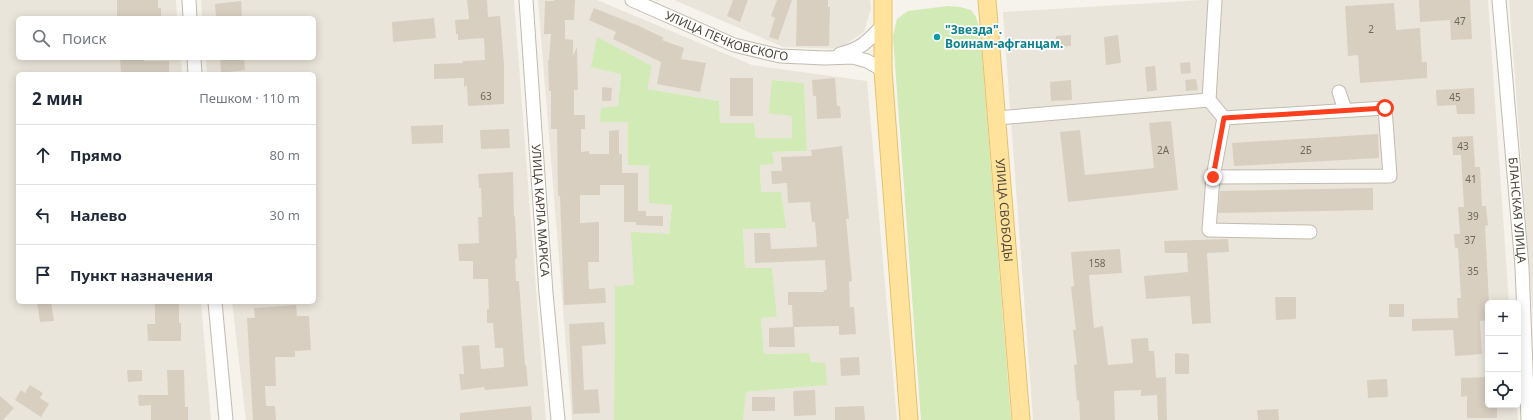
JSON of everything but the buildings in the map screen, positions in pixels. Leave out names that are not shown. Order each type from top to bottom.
[{"type":"main road","points":[[883,0],[883,70],[908,420]]},
{"type":"main road","name":"УЛИЦА СВОБОДЫ","points":[[987,0],[1021,420]]},
{"type":"street","points":[[189,0],[190,16]]},
{"type":"street","name":"УЛИЦА КАРЛА МАРКСА","points":[[526,0],[546,293],[558,420]]},
{"type":"street","name":"УЛИЦА ПЕЧКОВСКОГО","points":[[632,0],[734,45],[780,56],[825,58]]},
{"type":"street","points":[[883,0],[888,0]]},
{"type":"street","points":[[1215,0],[1209,100],[1224,118]]},
{"type":"street","name":"БЛАНСКАЯ УЛИЦА","points":[[1499,0],[1522,267],[1528,420]]},
{"type":"street","points":[[825,58],[854,51],[866,43],[884,24]]},
{"type":"street","points":[[825,58],[853,57],[867,61],[883,70]]},
{"type":"street","points":[[194,60],[195,72]]},
{"type":"street","points":[[1339,92],[1345,110]]},
{"type":"street","points":[[997,118],[1209,100]]},
{"type":"street","points":[[1213,177],[1390,176],[1385,108],[1224,118]]},
{"type":"street","points":[[1224,118],[1213,177],[1209,230],[1310,232]]},
{"type":"street","points":[[215,304],[226,420]]},
{"type":"shaded area","points":[[0,0],[176,0],[177,16],[16,16],[16,60],[181,60],[182,72],[16,72],[16,304],[201,304],[211,420],[0,420]]},
{"type":"shaded area","points":[[201,0],[514,0],[546,420],[246,420],[232,304],[316,304],[316,72],[207,72],[206,60],[316,60],[316,16],[202,16]]},
{"type":"shaded area","points":[[538,0],[597,0],[752,65],[867,81],[897,420],[743,420],[745,392],[826,385],[811,362],[809,353],[764,354],[761,318],[777,317],[772,268],[745,268],[743,228],[786,228],[761,193],[760,165],[772,152],[807,151],[804,83],[772,80],[792,115],[792,138],[756,138],[754,123],[720,123],[719,101],[647,89],[621,74],[618,106],[628,122],[628,165],[649,166],[650,203],[672,204],[669,234],[634,286],[615,286],[614,420],[572,420]]},
{"type":"shaded area","points":[[674,0],[870,0],[871,8],[864,32],[839,49],[783,47]]},
{"type":"shaded area","points":[[1202,0],[1488,0],[1509,300],[1485,300],[1485,408],[1517,408],[1518,420],[1033,420],[1003,12]]},
{"type":"shaded area","points":[[1509,0],[1533,0],[1533,315]]},
{"type":"green space","points":[[948,6],[971,10],[976,17],[980,31],[1011,420],[921,420],[893,36],[897,19],[908,11]]},
{"type":"green space","points":[[597,37],[652,66],[647,89],[719,101],[720,123],[754,123],[756,138],[792,138],[792,116],[769,113],[772,80],[804,83],[807,151],[772,152],[774,164],[760,165],[761,192],[781,192],[786,228],[743,229],[745,268],[772,268],[777,317],[761,318],[764,354],[809,353],[811,362],[825,363],[827,385],[746,392],[743,420],[614,420],[615,286],[634,285],[631,232],[669,234],[672,205],[649,203],[649,166],[628,165],[628,122],[600,122],[601,108],[618,106],[621,74],[591,67]]},
{"type":"place","name":"\"Звезда\". Воинам-афганцам.","points":[[937,37]]},
{"type":"route","points":[[1213,177],[1224,118],[1385,108]]}]
